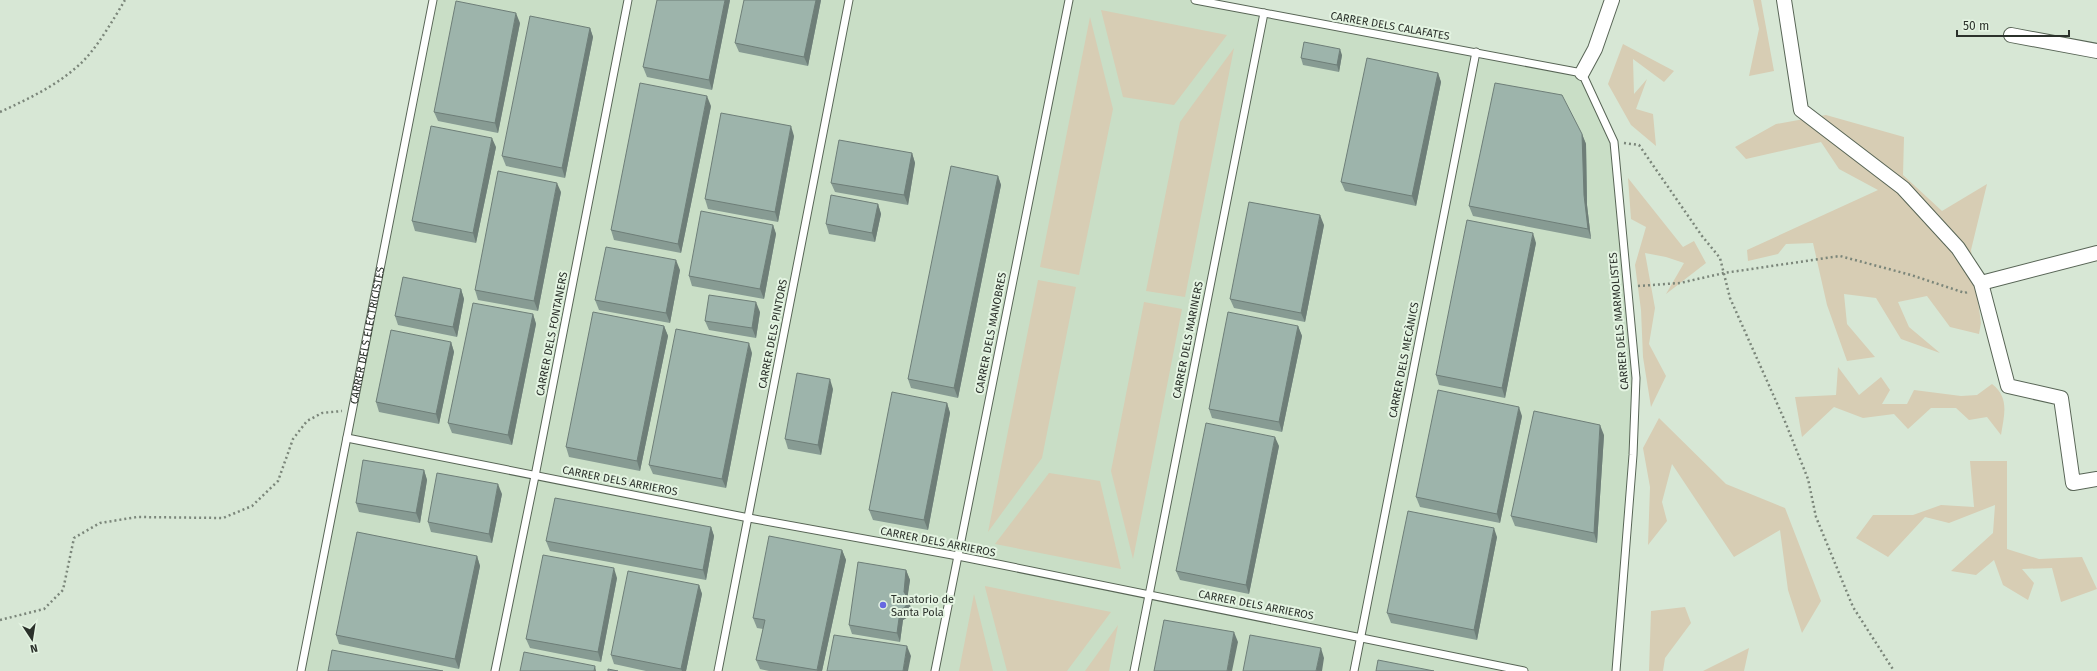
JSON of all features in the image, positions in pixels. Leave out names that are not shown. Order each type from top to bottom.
[{"type":"street","points":[[1582,72],[1595,49],[1612,0]]},
{"type":"street","points":[[1784,0],[1801,110],[1903,188],[1958,248],[1981,283],[2008,386],[2061,398],[2073,483],[2097,479]]},
{"type":"street","points":[[2011,35],[2097,50]]},
{"type":"street","points":[[1981,283],[2097,253]]},
{"type":"lane","name":"CARRER DELS ELECTRICISTES","points":[[301,671],[433,0]]},
{"type":"lane","name":"CARRER DELS FONTANERS","points":[[495,671],[535,476],[628,0]]},
{"type":"lane","name":"CARRER DELS PINTORS","points":[[718,671],[849,0]]},
{"type":"lane","name":"CARRER DELS MANOBRES","points":[[935,671],[1069,0]]},
{"type":"lane","name":"CARRER DELS CALAFATES","points":[[1195,0],[1582,72]]},
{"type":"lane","name":"CARRER DELS MARINERS","points":[[1134,671],[1264,13]]},
{"type":"lane","name":"CARRER DELS MECÀNICS","points":[[1354,671],[1476,52]]},
{"type":"lane","name":"CARRER DELS MARMOLISTES","points":[[1582,72],[1614,142],[1636,378],[1633,455],[1616,671]]},
{"type":"lane","name":"CARRER DELS ARRIEROS","points":[[347,438],[749,518],[958,556],[1524,671]]},
{"type":"path","points":[[0,112],[39,94],[80,65],[110,25],[125,0]]},
{"type":"path","points":[[1614,142],[1639,145],[1702,236],[1720,258],[1730,298],[1781,412],[1808,479],[1816,517],[1853,607],[1894,671]]},
{"type":"path","points":[[1627,283],[1638,286],[1680,283],[1724,273],[1840,256],[1911,275],[1965,293],[1981,283]]},
{"type":"path","points":[[0,620],[44,609],[63,590],[74,538],[100,523],[137,516],[223,518],[252,506],[278,481],[293,440],[307,421],[322,413],[338,411],[352,413]]},
{"type":"shaded area","points":[[433,0],[1195,0],[1582,73],[1614,142],[1636,378],[1616,671],[301,671]]},
{"type":"shaded area","points":[[1753,0],[1761,0],[1774,71],[1749,76],[1759,29]]},
{"type":"shaded area","points":[[1101,10],[1227,35],[1174,105],[1123,97]]},
{"type":"shaded area","points":[[1090,17],[1113,109],[1079,275],[1040,267]]},
{"type":"shaded area","points":[[1623,44],[1674,71],[1664,82],[1633,59],[1634,94],[1647,79],[1636,109],[1653,114],[1656,146],[1631,125],[1608,84]]},
{"type":"shaded area","points":[[1234,48],[1185,297],[1146,291],[1180,122]]},
{"type":"shaded area","points":[[1826,115],[1904,137],[1903,175],[1942,211],[1987,184],[1971,250],[1981,323],[1979,334],[1950,327],[1927,296],[1898,302],[1909,327],[1940,353],[1901,339],[1876,298],[1844,294],[1847,324],[1875,357],[1847,361],[1827,305],[1813,243],[1786,244],[1778,254],[1748,261],[1747,250],[1878,190],[1839,169],[1821,142],[1746,159],[1735,147],[1776,124]]},
{"type":"shaded area","points":[[1628,178],[1683,247],[1694,241],[1706,263],[1666,294],[1684,263],[1666,257],[1645,253],[1655,308],[1649,344],[1666,376],[1651,407],[1643,357],[1641,310],[1635,265],[1646,227],[1631,219]]},
{"type":"shaded area","points":[[1038,280],[1076,287],[1042,458],[988,532]]},
{"type":"shaded area","points":[[1144,302],[1182,309],[1133,559],[1111,471]]},
{"type":"shaded area","points":[[1838,367],[1859,395],[1881,377],[1890,390],[1882,404],[1907,404],[1914,390],[1961,396],[1977,395],[1992,384],[1998,389],[2004,401],[2001,435],[1987,417],[1969,420],[1956,408],[1931,408],[1908,429],[1894,414],[1863,418],[1834,407],[1802,437],[1795,397],[1836,395]]},
{"type":"shaded area","points":[[1659,418],[1726,484],[1785,508],[1821,601],[1802,633],[1788,590],[1780,530],[1734,557],[1672,464],[1662,502],[1667,521],[1648,545],[1650,487],[1643,448]]},
{"type":"shaded area","points":[[1970,461],[2007,461],[2007,549],[2039,559],[2082,557],[2097,589],[2061,602],[2052,568],[2022,569],[2034,583],[2028,600],[2003,585],[1994,560],[1976,575],[1951,571],[1993,533],[1995,505],[1949,523],[1925,517],[1888,557],[1856,538],[1873,515],[1913,515],[1941,505],[1974,507]]},
{"type":"shaded area","points":[[1049,473],[1100,481],[1121,569],[995,544]]},
{"type":"shaded area","points":[[985,586],[1111,612],[1067,671],[1007,671]]},
{"type":"shaded area","points":[[974,594],[993,671],[959,671]]},
{"type":"shaded area","points":[[1685,607],[1691,623],[1665,658],[1663,671],[1649,671],[1651,611]]},
{"type":"shaded area","points":[[1118,625],[1109,671],[1085,671]]},
{"type":"shaded area","points":[[1749,648],[1744,671],[1703,671]]},
{"type":"building","points":[[657,0],[725,0],[709,80],[643,67]]},
{"type":"building","points":[[744,0],[816,0],[804,57],[735,43]]},
{"type":"building","points":[[456,1],[516,13],[495,123],[434,112]]},
{"type":"building","points":[[530,16],[590,28],[562,168],[502,156]]},
{"type":"building","points":[[1304,42],[1340,49],[1337,65],[1301,58]]},
{"type":"building","points":[[1367,58],[1438,73],[1412,196],[1341,182]]},
{"type":"building","points":[[640,83],[707,96],[678,244],[611,230]]},
{"type":"building","points":[[1495,83],[1562,95],[1582,134],[1584,195],[1588,229],[1469,206]]},
{"type":"building","points":[[721,113],[791,126],[775,212],[705,199]]},
{"type":"building","points":[[431,126],[492,138],[473,233],[412,221]]},
{"type":"building","points":[[839,140],[912,153],[904,195],[831,183]]},
{"type":"building","points":[[951,166],[998,176],[954,388],[908,379]]},
{"type":"building","points":[[498,171],[557,183],[534,301],[475,290]]},
{"type":"building","points":[[831,195],[878,204],[872,233],[826,224]]},
{"type":"building","points":[[1249,202],[1320,215],[1301,313],[1230,299]]},
{"type":"building","points":[[701,211],[773,225],[760,289],[689,276]]},
{"type":"building","points":[[1467,220],[1533,233],[1502,388],[1436,375]]},
{"type":"building","points":[[606,247],[676,260],[666,313],[595,300]]},
{"type":"building","points":[[403,277],[461,289],[453,327],[395,316]]},
{"type":"building","points":[[709,295],[756,302],[752,328],[705,321]]},
{"type":"building","points":[[473,303],[533,314],[508,435],[448,423]]},
{"type":"building","points":[[593,312],[664,326],[637,461],[566,447]]},
{"type":"building","points":[[1228,312],[1298,326],[1279,422],[1209,409]]},
{"type":"building","points":[[676,329],[749,343],[722,479],[649,465]]},
{"type":"building","points":[[391,330],[451,342],[436,414],[376,402]]},
{"type":"building","points":[[797,373],[830,379],[818,445],[785,439]]},
{"type":"building","points":[[1438,390],[1519,407],[1497,514],[1416,497]]},
{"type":"building","points":[[892,392],[947,403],[924,520],[869,510]]},
{"type":"building","points":[[1534,411],[1600,425],[1594,533],[1511,516]]},
{"type":"building","points":[[1206,423],[1275,437],[1246,585],[1176,571]]},
{"type":"building","points":[[363,460],[424,470],[416,513],[356,503]]},
{"type":"building","points":[[437,473],[498,484],[489,534],[428,522]]},
{"type":"building","points":[[555,498],[711,527],[703,570],[546,541]]},
{"type":"building","points":[[1408,511],[1494,528],[1474,630],[1387,613]]},
{"type":"building","points":[[357,532],[477,556],[455,659],[336,635]]},
{"type":"building","points":[[769,536],[842,550],[817,670],[756,660],[765,620],[753,618]]},
{"type":"building","points":[[543,555],[614,568],[598,652],[526,639]]},
{"type":"building","name":"Tanatorio de Santa Pola","points":[[858,562],[906,570],[904,592],[908,598],[906,606],[900,611],[897,633],[849,625]]},
{"type":"building","points":[[628,571],[699,585],[681,669],[611,655]]},
{"type":"building","points":[[1164,620],[1234,632],[1227,671],[1154,671]]},
{"type":"building","points":[[834,635],[907,646],[903,671],[827,671]]},
{"type":"building","points":[[1250,635],[1321,648],[1316,671],[1243,671]]},
{"type":"building","points":[[332,650],[443,671],[328,671]]},
{"type":"building","points":[[524,652],[595,666],[594,671],[520,671]]},
{"type":"building","points":[[1378,660],[1434,671],[1376,671]]},
{"type":"place","name":"Tanatorio de Santa Pola","points":[[883,605]]}]
